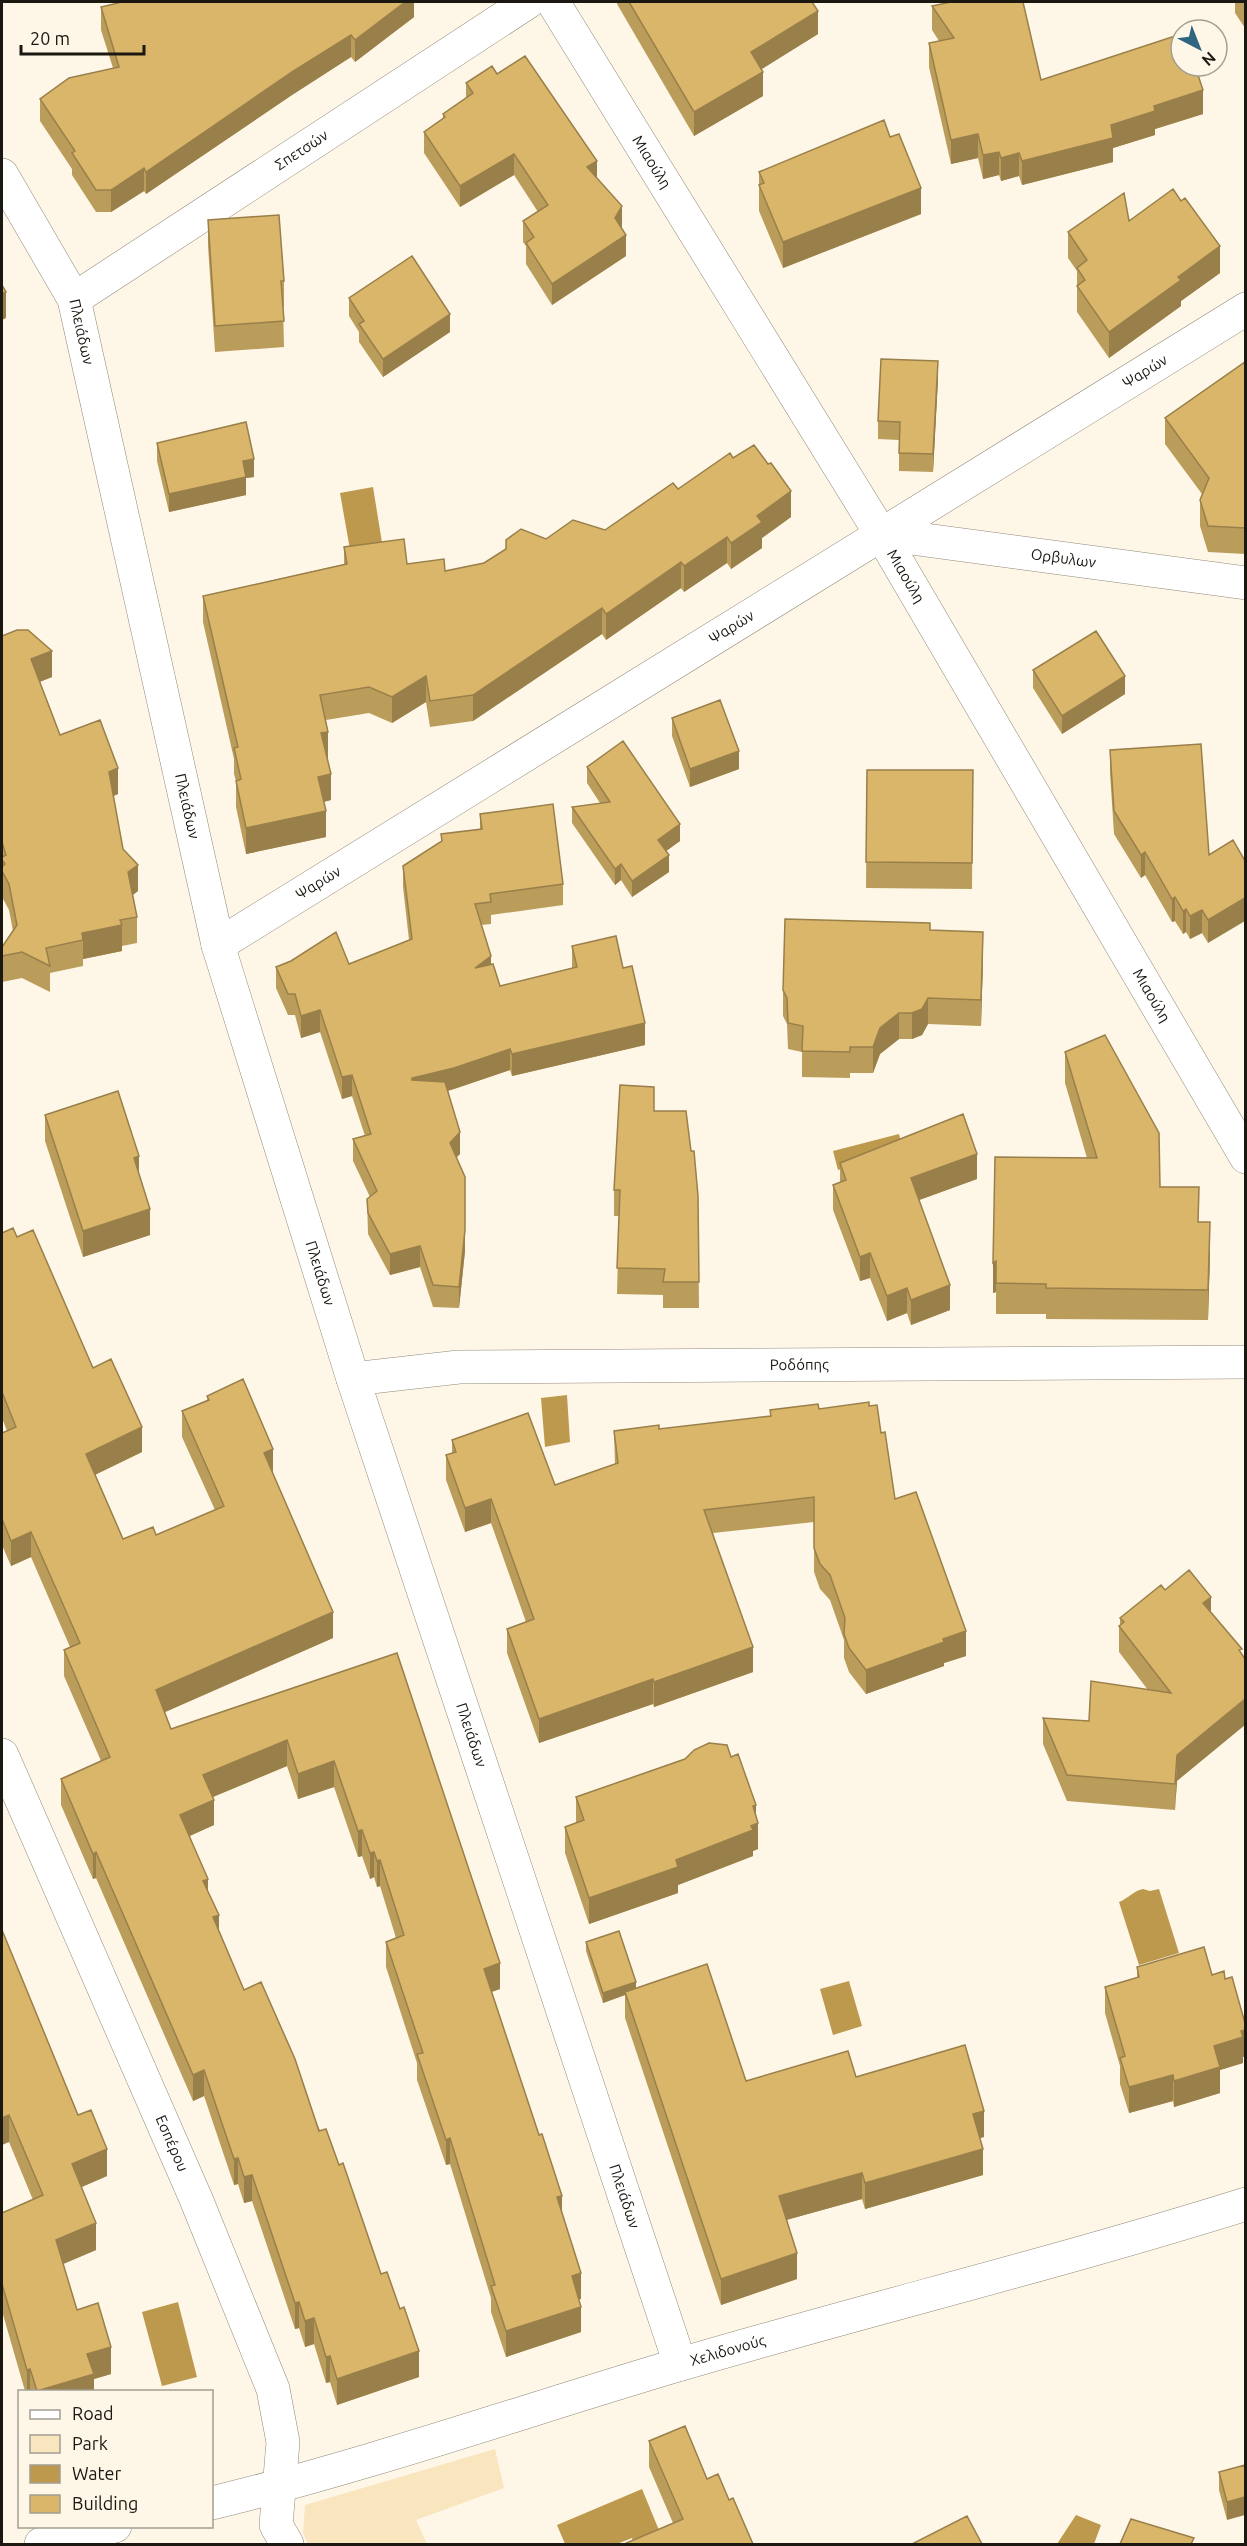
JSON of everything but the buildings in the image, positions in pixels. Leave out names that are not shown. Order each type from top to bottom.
[{"type":"street","name":"Σπετσών","points":[[74,299],[528,2]]},
{"type":"street","name":"Μιαούλη","points":[[553,2],[881,534],[1245,1157]]},
{"type":"street","name":"Πλειάδων","points":[[2,175],[74,299],[218,945],[353,1379],[680,2364]]},
{"type":"street","name":"Ψαρών","points":[[218,945],[1245,309]]},
{"type":"street","name":"Ορβυλων","points":[[881,534],[1245,583]]},
{"type":"street","name":"Ροδόπης","points":[[353,1379],[459,1366],[1245,1362]]},
{"type":"street","name":"Εσπέρου","points":[[2,1755],[196,2199],[273,2389],[283,2442],[276,2525],[286,2544]]},
{"type":"street","name":"Χελιδονούς","points":[[213,2503],[280,2486],[680,2364],[1135,2239],[1245,2204]]},
{"type":"street","points":[[41,2544],[107,2528]]},
{"type":"green space","points":[[495,2449],[504,2488],[416,2520],[427,2544],[308,2544],[303,2533],[305,2505]]},
{"type":"water","points":[[373,487],[384,555],[352,561],[340,493]]},
{"type":"water","points":[[899,1134],[904,1154],[838,1170],[833,1151]]},
{"type":"water","points":[[567,1395],[570,1442],[545,1447],[541,1398]]},
{"type":"water","points":[[1143,1889],[1150,1891],[1159,1889],[1179,1953],[1139,1965],[1119,1902]]},
{"type":"water","points":[[849,1981],[862,2026],[833,2035],[820,1989]]},
{"type":"water","points":[[178,2302],[197,2377],[162,2386],[142,2312]]},
{"type":"water","points":[[642,2489],[661,2535],[634,2544],[632,2538],[617,2544],[565,2544],[557,2525]]},
{"type":"water","points":[[1076,2515],[1101,2525],[1094,2544],[1057,2544]]}]
